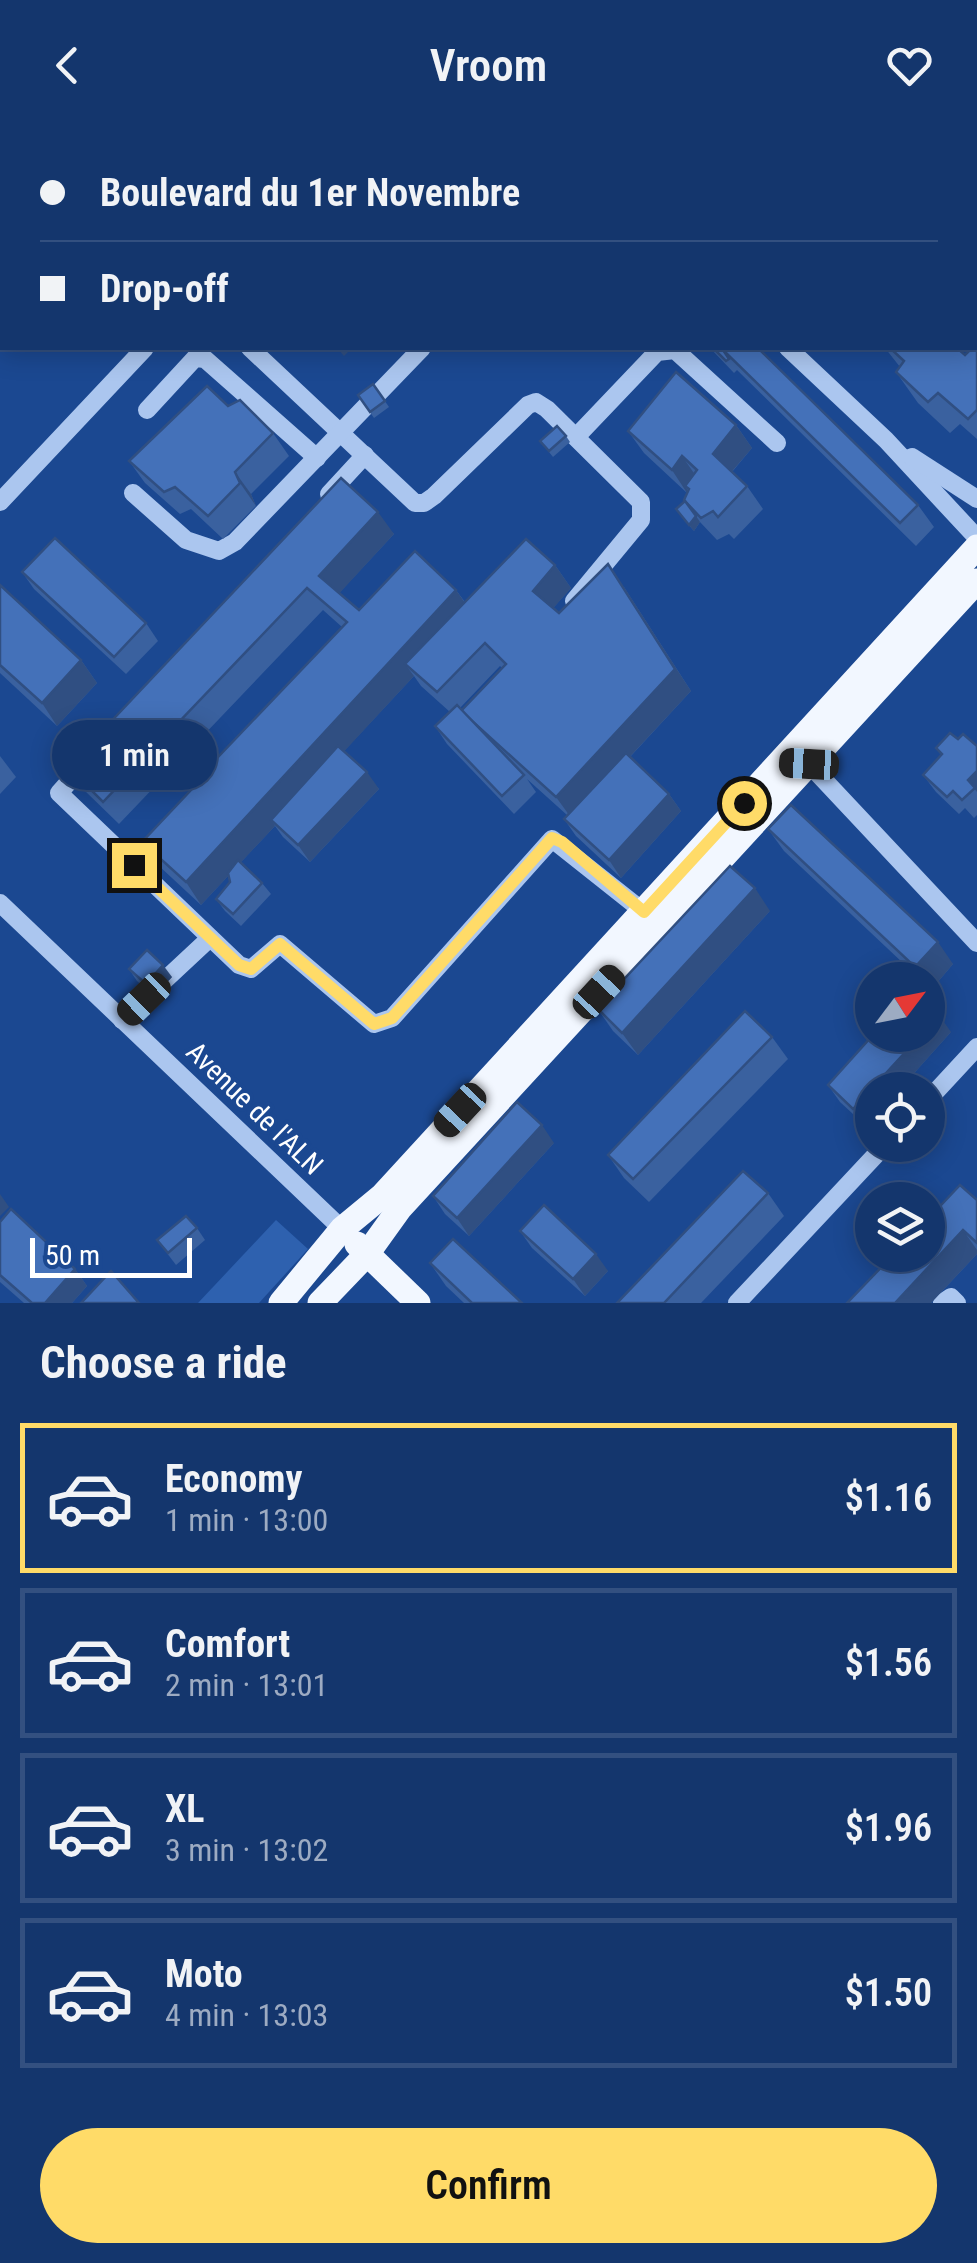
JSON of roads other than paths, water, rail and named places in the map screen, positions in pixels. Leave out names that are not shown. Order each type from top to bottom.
[{"type":"main road","points":[[281,1303],[342,1229],[382,1196],[977,547]]},
{"type":"main road","points":[[320,1303],[367,1254],[400,1208],[977,580]]},
{"type":"main road","points":[[342,1229],[418,1303]]},
{"type":"street","points":[[0,502],[143,350]]},
{"type":"street","points":[[252,350],[415,502],[424,503],[528,405],[536,402],[547,409],[641,502],[641,520],[570,606]]},
{"type":"street","points":[[133,493],[186,540],[219,551],[235,542],[420,350]]},
{"type":"street","points":[[576,437],[657,352],[675,350],[776,443]]},
{"type":"street","points":[[790,350],[886,440],[977,538]]},
{"type":"street","points":[[147,410],[195,358],[205,359],[316,458]]},
{"type":"street","points":[[886,440],[977,499]]},
{"type":"street","points":[[312,514],[365,455]]},
{"type":"street","points":[[98,749],[59,793],[239,965],[251,969],[280,944],[374,1024],[392,1018],[552,838],[562,842],[644,912]]},
{"type":"street","points":[[777,762],[809,764],[977,943]]},
{"type":"street","name":"Avenue de l'ALN","points":[[0,903],[342,1229]]},
{"type":"street","points":[[122,1020],[210,938]]},
{"type":"street","points":[[945,1082],[976,1050]]},
{"type":"street","points":[[737,1303],[869,1162]]},
{"type":"street","points":[[942,1303],[951,1298],[957,1303]]}]
